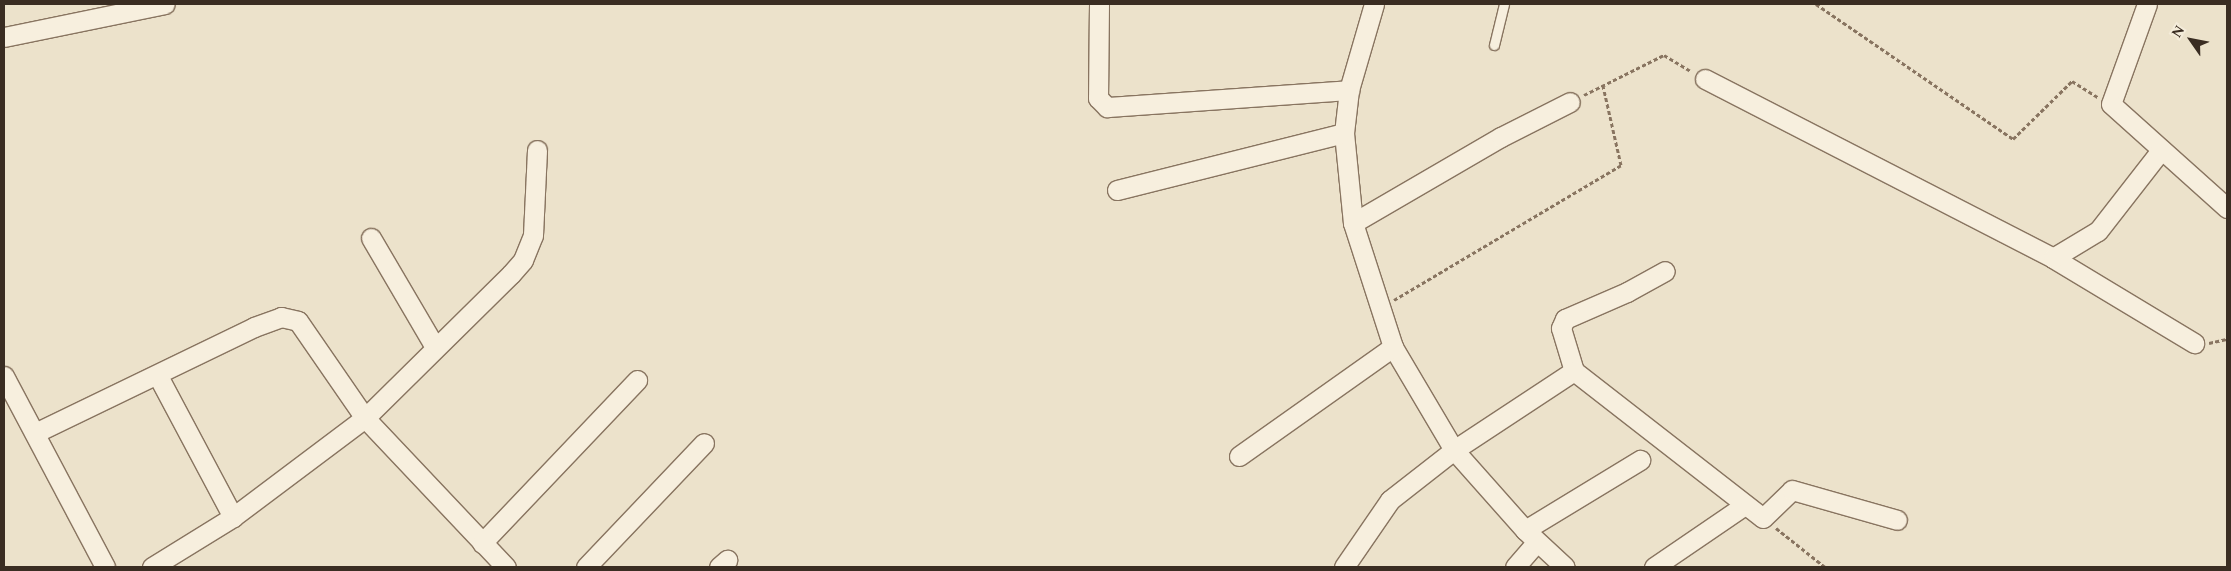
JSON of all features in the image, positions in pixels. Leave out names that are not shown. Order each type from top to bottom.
[{"type":"street","points":[[4,37],[165,4]]},
{"type":"street","points":[[1099,4],[1098,98],[1108,107],[1349,90]]},
{"type":"street","points":[[1374,4],[1349,90],[1344,133],[1353,223],[1393,347],[1454,450],[1531,536],[1565,567]]},
{"type":"street","points":[[2147,4],[2111,104],[2227,208]]},
{"type":"street","points":[[1705,80],[2053,258],[2194,343]]},
{"type":"street","points":[[1353,223],[1501,137],[1570,102]]},
{"type":"street","points":[[1117,190],[1344,133]]},
{"type":"street","points":[[152,567],[233,517],[365,418],[523,260],[533,235],[537,150]]},
{"type":"street","points":[[2053,258],[2098,231],[2161,150]]},
{"type":"street","points":[[371,238],[435,347]]},
{"type":"street","points":[[1665,271],[1627,292],[1565,319],[1561,328],[1574,371],[1763,518],[1792,490],[1898,520]]},
{"type":"street","points":[[35,433],[158,376],[254,327],[281,317],[298,321],[365,418],[506,567]]},
{"type":"street","points":[[1239,456],[1393,347]]},
{"type":"street","points":[[1344,567],[1390,500],[1454,450],[1574,371]]},
{"type":"street","points":[[4,376],[106,567]]},
{"type":"street","points":[[158,376],[233,517]]},
{"type":"street","points":[[482,543],[637,380]]},
{"type":"street","points":[[586,567],[704,443]]},
{"type":"street","points":[[1515,567],[1531,536],[1640,460]]},
{"type":"street","points":[[1654,567],[1745,505]]},
{"type":"lane","points":[[1494,45],[1504,4]]},
{"type":"path","points":[[1816,4],[2013,139],[2072,81],[2111,104]]},
{"type":"path","points":[[1570,102],[1664,55],[1705,80]]},
{"type":"path","points":[[1381,308],[1621,164],[1603,86]]},
{"type":"path","points":[[1763,518],[1826,567]]}]
